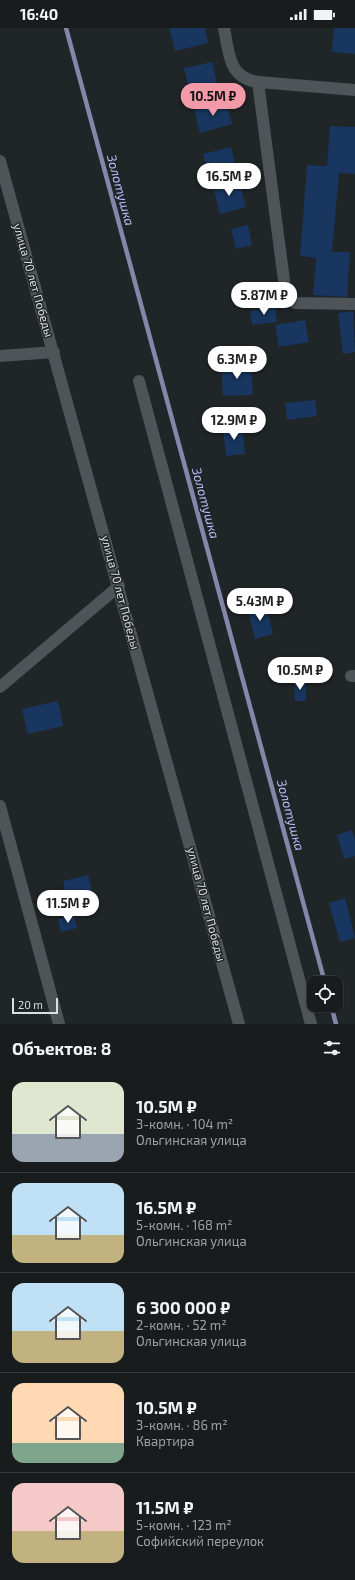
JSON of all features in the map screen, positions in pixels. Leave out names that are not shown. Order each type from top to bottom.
[{"type":"street","points":[[224,28],[231,60],[236,71],[243,78],[258,82],[355,90]]},
{"type":"street","points":[[258,82],[285,288],[295,303],[355,304]]},
{"type":"street","name":"улица 70 лет Победы","points":[[0,161],[119,586],[239,1024]]},
{"type":"street","points":[[0,356],[54,352]]},
{"type":"street","points":[[139,381],[310,1024]]},
{"type":"street","points":[[0,687],[119,586]]},
{"type":"street","points":[[0,806],[59,1024]]},
{"type":"building","points":[[169,28],[205,28],[208,43],[175,51]]},
{"type":"building","points":[[334,28],[355,28],[355,54],[332,52]]},
{"type":"building","points":[[212,62],[217,83],[189,89],[184,68]]},
{"type":"building","points":[[226,102],[232,124],[200,133],[194,110]]},
{"type":"building","points":[[330,126],[355,127],[355,174],[339,173],[332,252],[350,252],[347,297],[313,295],[316,258],[300,256],[307,165],[327,166]]},
{"type":"building","points":[[231,147],[237,169],[209,176],[203,154]]},
{"type":"building","points":[[239,181],[246,207],[220,214],[213,187]]},
{"type":"building","points":[[248,225],[252,245],[236,249],[231,229]]},
{"type":"building","points":[[275,308],[277,322],[252,325],[250,311]]},
{"type":"building","points":[[353,311],[355,352],[343,354],[338,313]]},
{"type":"building","points":[[305,320],[309,342],[279,347],[275,325]]},
{"type":"building","points":[[251,363],[253,395],[223,396],[221,364]]},
{"type":"building","points":[[315,400],[317,416],[287,420],[285,403]]},
{"type":"building","points":[[242,426],[245,454],[226,456],[223,428]]},
{"type":"building","points":[[266,606],[273,634],[255,639],[248,610]]},
{"type":"building","points":[[306,681],[306,701],[295,701],[294,682]]},
{"type":"building","points":[[58,701],[63,726],[28,734],[22,709]]},
{"type":"building","points":[[352,830],[355,840],[355,856],[344,859],[337,835]]},
{"type":"building","points":[[88,875],[94,899],[69,906],[63,881]]},
{"type":"building","points":[[345,898],[355,938],[340,942],[329,903]]},
{"type":"building","points":[[74,915],[77,928],[61,932],[58,919]]},
{"type":"waterway","name":"Золотушка","points":[[66,28],[323,976]]},
{"type":"waterway","name":"Золотушка","points":[[333,1012],[336,1024]]}]
